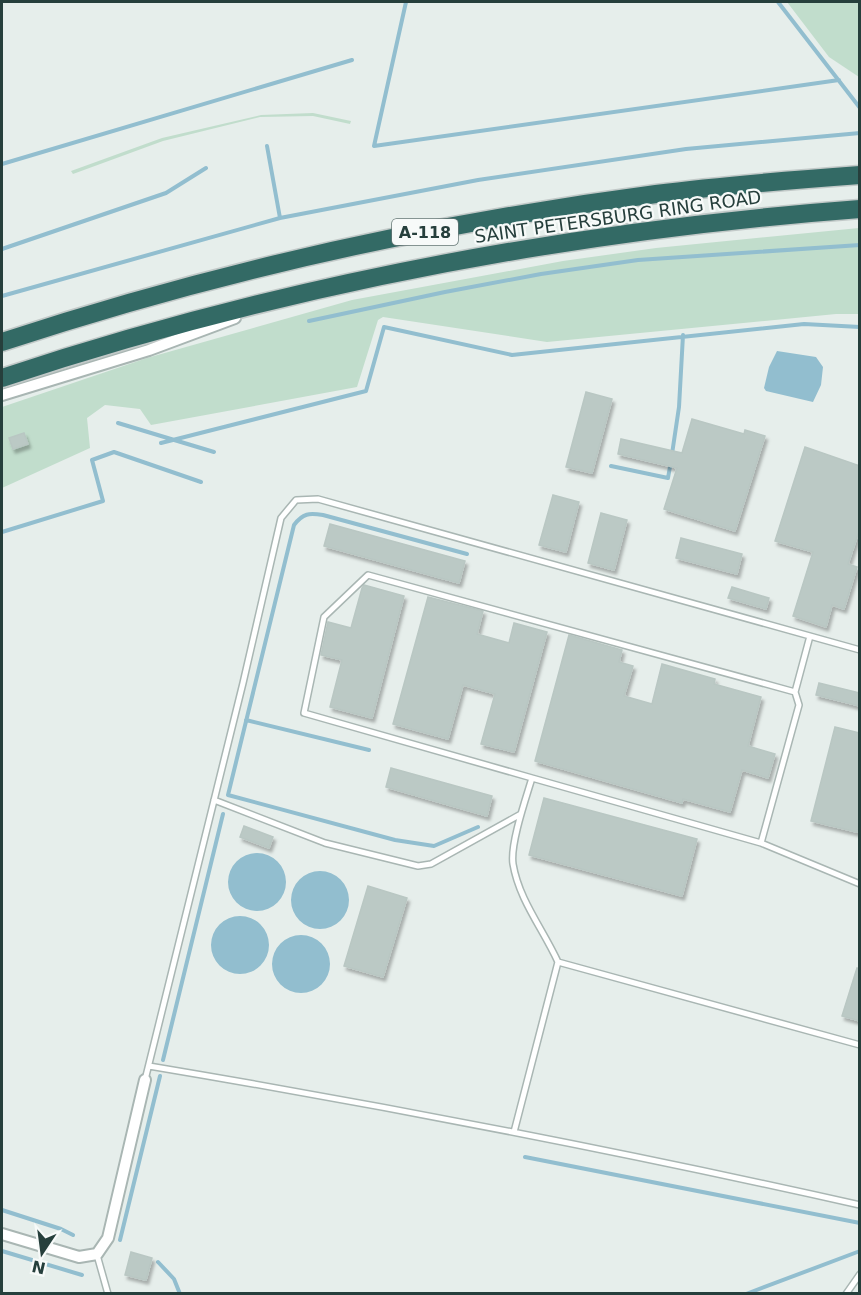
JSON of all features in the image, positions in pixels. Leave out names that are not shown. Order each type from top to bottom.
[{"type":"highway","name":"SAINT PETERSBURG RING ROAD","points":[[2,342],[106,309],[194,285],[288,261],[413,234],[548,210],[657,194],[860,175]]},
{"type":"highway","name":"SAINT PETERSBURG RING ROAD","points":[[2,378],[115,343],[298,294],[421,268],[562,243],[670,228],[860,209]]},
{"type":"street","points":[[2,395],[149,350],[298,294]]},
{"type":"street","points":[[2,1234],[79,1257],[97,1254],[108,1238],[145,1080]]},
{"type":"lane","points":[[145,1080],[281,518],[296,500],[318,499],[860,650]]},
{"type":"lane","points":[[795,692],[368,575],[324,617],[304,712],[761,843],[860,884]]},
{"type":"lane","points":[[761,843],[799,705],[795,692],[810,636]]},
{"type":"lane","points":[[514,1132],[558,962],[523,897],[513,862],[521,814],[531,777]]},
{"type":"lane","points":[[214,800],[325,843],[418,866],[431,864],[521,814]]},
{"type":"lane","points":[[558,962],[860,1045]]},
{"type":"lane","points":[[148,1065],[682,1165],[860,1205]]},
{"type":"lane","points":[[97,1254],[108,1293]]},
{"type":"lane","points":[[846,1293],[860,1274]]},
{"type":"green space","points":[[787,2],[859,2],[859,77],[829,57]]},
{"type":"green space","points":[[313,113],[351,121],[350,124],[313,116],[260,117],[163,141],[73,174],[71,171],[162,138],[261,115]]},
{"type":"green space","points":[[859,228],[859,314],[836,314],[547,342],[383,317],[378,320],[357,387],[151,425],[140,409],[105,405],[87,418],[90,448],[2,488],[2,407],[147,358],[352,300],[563,261],[656,248]]},
{"type":"water","points":[[777,351],[816,357],[823,367],[821,385],[813,402],[766,391],[764,388],[769,367]]},
{"type":"water","points":[[251,853],[263,853],[278,861],[286,876],[286,888],[278,903],[263,911],[251,911],[236,903],[228,888],[228,876],[236,861]]},
{"type":"water","points":[[314,871],[326,871],[341,879],[349,894],[349,906],[341,921],[326,929],[314,929],[299,921],[291,906],[291,894],[299,879]]},
{"type":"water","points":[[234,916],[246,916],[261,924],[269,939],[269,951],[261,966],[246,974],[234,974],[219,966],[211,951],[211,939],[219,924]]},
{"type":"water","points":[[295,935],[307,935],[322,943],[330,958],[330,970],[322,985],[307,993],[295,993],[280,985],[272,970],[272,958],[280,943]]},
{"type":"building","points":[[586,392],[612,399],[592,473],[566,467]]},
{"type":"building","points":[[692,419],[744,434],[745,430],[765,436],[735,531],[664,509],[677,468],[618,454],[621,439],[682,453]]},
{"type":"building","points":[[24,433],[28,444],[13,449],[9,438]]},
{"type":"building","points":[[805,447],[860,466],[860,528],[848,564],[857,567],[844,609],[832,605],[826,627],[793,616],[813,552],[775,541]]},
{"type":"building","points":[[553,495],[579,502],[566,552],[539,545]]},
{"type":"building","points":[[601,513],[627,520],[614,570],[588,563]]},
{"type":"building","points":[[330,524],[465,561],[459,583],[324,546]]},
{"type":"building","points":[[681,538],[742,554],[737,574],[676,558]]},
{"type":"building","points":[[364,585],[404,596],[372,718],[330,707],[342,660],[321,655],[328,622],[351,628]]},
{"type":"building","points":[[732,587],[769,598],[766,609],[728,598]]},
{"type":"building","points":[[428,597],[483,611],[477,634],[509,643],[514,623],[547,632],[514,752],[481,744],[495,694],[463,685],[448,739],[393,724]]},
{"type":"building","points":[[569,635],[622,650],[619,662],[633,666],[624,696],[652,704],[662,664],[715,679],[714,684],[761,697],[748,746],[775,754],[768,778],[742,770],[730,812],[683,799],[682,803],[535,761]]},
{"type":"building","points":[[819,683],[860,693],[860,706],[816,695]]},
{"type":"building","points":[[835,727],[860,733],[860,822],[857,832],[811,821]]},
{"type":"building","points":[[391,768],[492,796],[487,816],[386,787]]},
{"type":"building","points":[[544,798],[697,839],[682,896],[529,855]]},
{"type":"building","points":[[244,826],[273,837],[269,848],[240,837]]},
{"type":"building","points":[[368,886],[407,898],[383,977],[344,966]]},
{"type":"building","points":[[857,968],[860,969],[860,1021],[842,1016]]},
{"type":"building","points":[[131,1252],[152,1258],[146,1280],[125,1275]]},
{"type":"waterway","points":[[406,2],[374,146],[839,80]]},
{"type":"waterway","points":[[778,2],[860,108]]},
{"type":"waterway","points":[[2,164],[352,60]]},
{"type":"waterway","points":[[2,296],[280,218],[478,180],[686,149],[860,133]]},
{"type":"waterway","points":[[267,146],[280,218]]},
{"type":"waterway","points":[[2,249],[166,193],[206,168]]},
{"type":"waterway","points":[[309,321],[541,274],[638,260],[860,245]]},
{"type":"waterway","points":[[161,443],[366,391],[384,327],[512,355],[804,324],[860,327]]},
{"type":"waterway","points":[[672,454],[679,407],[683,335]]},
{"type":"waterway","points":[[118,423],[214,452]]},
{"type":"waterway","points":[[2,532],[103,501],[92,460],[114,452],[201,482]]},
{"type":"waterway","points":[[611,466],[668,478],[671,461]]},
{"type":"waterway","points":[[467,554],[323,515],[307,515],[297,521],[294,525],[228,795],[395,840],[434,846],[478,827]]},
{"type":"waterway","points":[[246,720],[369,750]]},
{"type":"waterway","points":[[163,1060],[223,814]]},
{"type":"waterway","points":[[120,1240],[160,1076]]},
{"type":"waterway","points":[[525,1157],[860,1223]]},
{"type":"waterway","points":[[2,1210],[73,1235]]},
{"type":"waterway","points":[[2,1251],[82,1275]]},
{"type":"waterway","points":[[746,1294],[860,1251]]},
{"type":"waterway","points":[[158,1262],[174,1279],[180,1294]]}]
